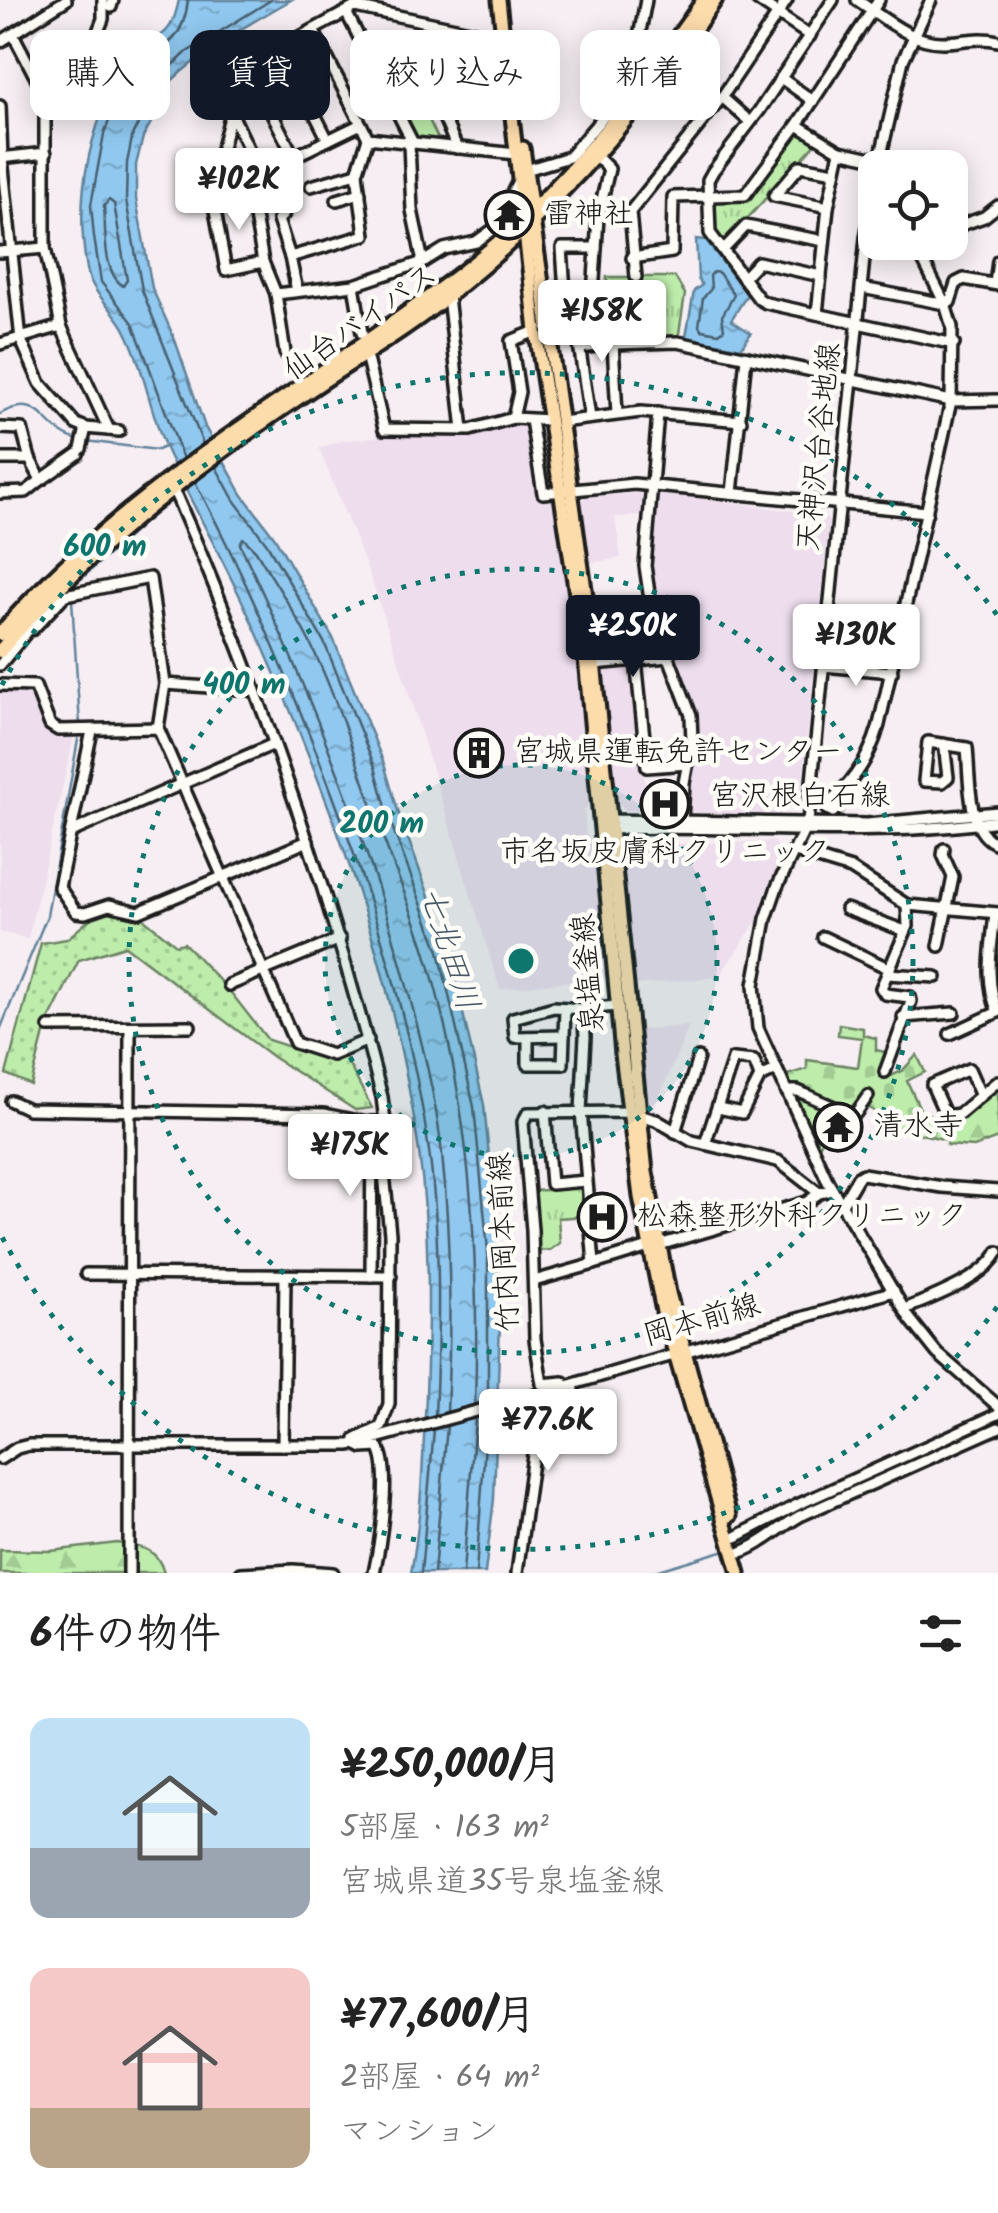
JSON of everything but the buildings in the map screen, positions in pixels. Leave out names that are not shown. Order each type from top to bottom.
[{"type":"highway","name":"仙台バイパス","points":[[680,30],[704,0]]},
{"type":"highway","name":"仙台バイパス","points":[[285,401],[448,296],[596,156],[648,94],[715,0]]},
{"type":"highway","name":"仙台バイパス","points":[[0,634],[82,549],[168,490],[527,220],[609,120]]},
{"type":"highway","name":"仙台バイパス","points":[[0,651],[16,620]]},
{"type":"main road","points":[[499,0],[505,30]]},
{"type":"main road","points":[[506,0],[506,30]]},
{"type":"main road","points":[[513,120],[522,176]]},
{"type":"main road","points":[[516,120],[541,329],[594,664],[634,1113],[654,1246],[680,1353],[743,1573]]},
{"type":"main road","name":"泉塩釜線","points":[[566,490],[606,824],[617,1006],[634,1113]]},
{"type":"main road","points":[[680,1353],[736,1537],[743,1573]]},
{"type":"street","points":[[0,42],[66,0]]},
{"type":"street","points":[[640,30],[646,0]]},
{"type":"street","points":[[758,0],[810,36]]},
{"type":"street","points":[[636,277],[630,212],[722,98],[787,0]]},
{"type":"street","points":[[833,0],[708,180],[710,232],[759,299],[766,303],[954,344]]},
{"type":"street","points":[[858,0],[914,36],[936,42],[986,38],[998,41]]},
{"type":"street","points":[[632,258],[672,252],[673,197],[745,195],[798,126],[879,0]]},
{"type":"street","points":[[882,150],[894,89],[931,0]]},
{"type":"street","points":[[99,30],[109,2]]},
{"type":"street","points":[[313,30],[355,7],[470,30]]},
{"type":"street","points":[[346,12],[355,30]]},
{"type":"street","points":[[14,36],[30,66]]},
{"type":"street","points":[[290,257],[365,234],[357,173],[368,138],[330,63]]},
{"type":"street","points":[[781,78],[814,101]]},
{"type":"street","points":[[722,98],[750,122]]},
{"type":"street","points":[[0,106],[6,252],[21,340],[40,383],[76,424],[83,443]]},
{"type":"street","points":[[0,493],[26,492],[83,443],[114,430],[61,326],[46,248],[45,120]]},
{"type":"street","points":[[226,190],[216,170],[230,120]]},
{"type":"street","points":[[235,120],[272,198],[254,211],[263,262],[276,294],[285,353]]},
{"type":"street","points":[[275,120],[294,157]]},
{"type":"street","points":[[318,120],[328,140]]},
{"type":"street","points":[[398,120],[410,144],[412,210],[423,262]]},
{"type":"street","points":[[445,120],[456,148]]},
{"type":"street","points":[[276,294],[354,285],[423,262],[444,249],[486,237],[522,176],[570,158],[605,120]]},
{"type":"street","points":[[263,262],[226,270],[213,200],[226,190],[362,124]]},
{"type":"street","points":[[798,126],[858,157]]},
{"type":"street","points":[[368,138],[516,154]]},
{"type":"street","points":[[817,314],[828,207],[840,151]]},
{"type":"street","points":[[1,158],[46,154]]},
{"type":"street","points":[[513,418],[519,392],[511,340],[592,311],[598,217],[609,169],[596,156]]},
{"type":"street","points":[[828,207],[774,196],[800,166],[835,172]]},
{"type":"street","points":[[311,186],[357,173]]},
{"type":"street","points":[[337,200],[360,192]]},
{"type":"street","points":[[968,222],[998,206]]},
{"type":"street","points":[[284,214],[278,220],[296,291]]},
{"type":"street","points":[[722,250],[746,226],[824,241]]},
{"type":"street","points":[[6,252],[46,248]]},
{"type":"street","points":[[590,418],[562,248],[596,248]]},
{"type":"street","name":"天神沢台谷地線","points":[[866,260],[806,826],[769,907],[754,986],[758,1028],[832,1190],[904,1310],[936,1352],[998,1406]]},
{"type":"street","points":[[838,796],[874,743],[950,401],[954,344],[945,304],[924,260]]},
{"type":"street","points":[[862,288],[945,304],[950,302],[960,280],[997,282],[998,261]]},
{"type":"street","points":[[744,278],[758,262],[821,276]]},
{"type":"street","points":[[354,285],[362,333]]},
{"type":"street","points":[[448,296],[463,430]]},
{"type":"street","points":[[0,344],[61,326]]},
{"type":"street","points":[[580,348],[678,342],[950,401],[998,400]]},
{"type":"street","points":[[613,344],[617,414]]},
{"type":"street","points":[[732,493],[746,357]]},
{"type":"street","points":[[367,359],[384,429],[463,430],[513,418],[556,421],[617,414],[740,420]]},
{"type":"street","points":[[658,413],[644,566],[652,612],[691,715],[682,821]]},
{"type":"street","points":[[531,420],[543,493],[651,485],[926,512]]},
{"type":"street","points":[[0,428],[22,430],[30,459],[42,480]]},
{"type":"street","points":[[0,458],[30,459]]},
{"type":"street","points":[[11,1101],[28,1110],[324,1114],[385,1121],[368,1040],[308,841],[254,690],[168,490]]},
{"type":"street","points":[[0,665],[16,620],[72,593],[150,578],[166,684],[158,728],[295,1042],[332,1054],[368,1040]]},
{"type":"street","points":[[594,664],[668,657]]},
{"type":"street","points":[[636,660],[647,767],[688,764]]},
{"type":"street","points":[[823,666],[892,672]]},
{"type":"street","points":[[166,684],[254,690]]},
{"type":"street","points":[[0,685],[35,686],[50,725],[58,730],[158,728]]},
{"type":"street","points":[[90,731],[59,886],[76,912],[110,905],[139,912],[308,841]]},
{"type":"street","points":[[944,744],[948,777],[942,782],[924,781],[928,742],[944,744],[966,748],[976,819],[982,835],[998,844]]},
{"type":"street","points":[[71,832],[274,744]]},
{"type":"street","points":[[606,824],[923,830],[998,812]]},
{"type":"street","points":[[976,819],[998,820]]},
{"type":"street","name":"宮沢根白石線","points":[[606,824],[682,821],[806,826]]},
{"type":"street","points":[[938,946],[953,877],[942,855],[944,849]]},
{"type":"street","points":[[795,852],[851,870],[907,904],[996,913],[989,980],[998,1012],[950,1034]]},
{"type":"street","points":[[885,1072],[911,1001],[910,997],[885,994],[881,988],[905,931],[909,918],[907,904]]},
{"type":"street","points":[[846,910],[905,931]]},
{"type":"street","points":[[823,938],[888,972],[936,978]]},
{"type":"street","points":[[229,985],[340,939]]},
{"type":"street","points":[[564,1036],[515,1037],[513,1018],[565,1008],[617,1006]]},
{"type":"street","points":[[563,1064],[565,1008]]},
{"type":"street","points":[[582,1009],[581,1111],[594,1264]]},
{"type":"street","points":[[904,1017],[954,1013]]},
{"type":"street","points":[[129,1573],[130,1026]]},
{"type":"street","points":[[49,1027],[190,1026]]},
{"type":"street","points":[[528,1037],[528,1064],[583,1068]]},
{"type":"street","points":[[675,1132],[698,1058]]},
{"type":"street","points":[[705,1144],[734,1059],[754,1061],[760,1077]]},
{"type":"street","points":[[980,1094],[969,1068],[932,1085],[946,1116],[959,1114],[998,1081]]},
{"type":"street","points":[[718,1108],[742,1113],[760,1077],[776,1070]]},
{"type":"street","points":[[786,1091],[808,1095],[850,1114],[856,1113],[868,1096]]},
{"type":"street","points":[[586,1181],[551,1184],[545,1111],[634,1113],[705,1144],[778,1160],[819,1193]]},
{"type":"street","name":"竹内岡本前線","points":[[545,1111],[528,1113],[523,1122],[534,1339],[540,1380],[545,1385],[571,1380],[579,1383]]},
{"type":"street","points":[[371,1276],[375,1122]]},
{"type":"street","points":[[352,1444],[381,1427],[389,1404],[391,1276],[375,1122]]},
{"type":"street","points":[[841,1206],[863,1174],[942,1187],[998,1191]]},
{"type":"street","points":[[534,1281],[807,1202],[832,1190]]},
{"type":"street","points":[[904,1310],[972,1279],[987,1269],[998,1252]]},
{"type":"street","points":[[86,1274],[391,1276]]},
{"type":"street","points":[[283,1445],[284,1276]]},
{"type":"street","name":"岡本前線","points":[[352,1444],[894,1291]]},
{"type":"street","points":[[517,1573],[539,1410],[546,1401],[574,1390],[579,1383]]},
{"type":"street","points":[[736,1537],[797,1505],[998,1414]]},
{"type":"street","points":[[740,1552],[762,1543],[772,1532],[800,1516],[998,1428]]},
{"type":"street","points":[[0,1459],[29,1445],[378,1447],[383,1459],[384,1490],[374,1573]]},
{"type":"street","points":[[241,1573],[333,1573]]},
{"type":"shaded area","name":"宮城県運転免許センター","points":[[512,421],[529,424],[540,498],[555,503],[575,625],[591,802],[584,810],[586,834],[593,845],[606,977],[500,989],[397,655],[319,448],[383,436],[476,433]]},
{"type":"shaded area","points":[[642,493],[644,516],[615,517],[621,558],[589,563],[581,504],[585,497]]},
{"type":"shaded area","points":[[658,493],[823,515],[829,521],[801,795],[779,815],[691,812],[687,808],[696,731],[693,701],[656,614],[649,576],[654,497]]},
{"type":"shaded area","points":[[632,664],[647,811],[626,810],[617,801],[612,753],[624,751],[623,739],[611,740],[603,667]]},
{"type":"shaded area","points":[[0,689],[35,692],[48,730],[74,736],[28,939],[0,932]]},
{"type":"shaded area","points":[[774,841],[783,856],[765,893],[758,924],[719,977],[634,985],[622,854],[629,845]]},
{"type":"shaded area","points":[[689,1026],[653,1111],[646,1112],[639,1030]]},
{"type":"green space","points":[[408,120],[429,120],[439,141],[418,140]]},
{"type":"green space","points":[[797,132],[817,142],[726,242],[721,242],[715,232],[713,203],[745,198]]},
{"type":"green space","points":[[607,277],[675,277],[685,294],[678,340],[633,338],[589,344],[582,339],[582,321],[606,304]]},
{"type":"green space","points":[[110,912],[144,919],[176,945],[184,943],[268,1040],[331,1060],[345,1057],[372,1108],[355,1110],[273,1057],[125,946],[79,960],[46,1026],[31,1085],[6,1074],[41,943],[67,939],[90,919]]},
{"type":"green space","points":[[839,1024],[863,1028],[863,1035],[876,1038],[876,1050],[889,1053],[882,1074],[889,1077],[902,1071],[917,1055],[925,1072],[907,1081],[921,1111],[949,1123],[947,1140],[900,1129],[865,1105],[848,1121],[833,1114],[818,1149],[784,1076],[807,1069],[807,1060],[858,1067],[862,1038],[838,1035]]},
{"type":"green space","points":[[998,1085],[998,1138],[974,1147],[947,1145],[951,1121],[959,1119]]},
{"type":"green space","points":[[580,1187],[584,1190],[586,1216],[558,1218],[560,1243],[539,1251],[535,1191]]},
{"type":"green space","points":[[117,1543],[152,1553],[164,1573],[0,1573],[0,1550],[51,1551]]},
{"type":"water","name":"七北田川","points":[[179,0],[291,0],[240,30],[190,30],[190,65],[170,82],[170,30],[167,30]]},
{"type":"water","name":"七北田川","points":[[100,120],[153,120],[143,137],[136,165],[136,199],[152,288],[205,427],[242,494],[275,538],[333,638],[384,764],[448,948],[484,1105],[498,1250],[500,1322],[494,1499],[485,1573],[411,1573],[420,1507],[428,1304],[425,1212],[408,1082],[352,872],[301,737],[235,586],[168,453],[125,330],[94,286],[87,269],[83,203]]},
{"type":"water","points":[[696,239],[706,240],[747,295],[731,320],[751,333],[741,348],[686,337],[694,291],[702,285],[698,279]]},
{"type":"waterway","points":[[0,414],[26,407],[66,436],[79,440]]},
{"type":"waterway","points":[[86,441],[157,450],[167,446]]},
{"type":"waterway","points":[[72,591],[168,501]]},
{"type":"waterway","points":[[72,599],[80,726]]},
{"type":"waterway","points":[[0,1030],[47,916],[79,734]]},
{"type":"waterway","points":[[897,1468],[992,1425]]},
{"type":"waterway","points":[[745,1541],[790,1517]]},
{"type":"waterway","points":[[648,1573],[722,1551]]},
{"type":"place","name":"雷神社","points":[[509,215]]},
{"type":"place","name":"宮城県運転免許センター","points":[[479,753]]},
{"type":"place","name":"市名坂皮膚科クリニック","points":[[665,804]]},
{"type":"place","name":"清水寺","points":[[838,1127]]},
{"type":"place","name":"松森整形外科クリニック","points":[[602,1217]]}]
